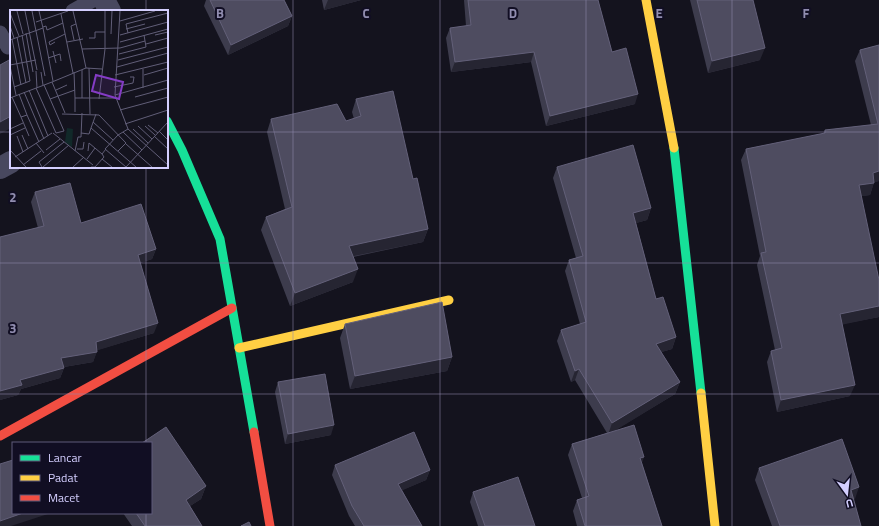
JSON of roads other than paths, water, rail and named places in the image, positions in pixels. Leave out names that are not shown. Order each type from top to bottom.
[{"type":"street","points":[[104,0],[109,10]]},
{"type":"street","points":[[646,0],[675,156],[715,526]]},
{"type":"street","points":[[168,122],[182,150],[220,239],[270,526]]},
{"type":"street","points":[[0,168],[10,163]]},
{"type":"street","points":[[239,348],[448,300]]},
{"type":"street","points":[[0,436],[232,308]]},
{"type":"lane","points":[[75,10],[93,0]]},
{"type":"lane","points":[[0,33],[6,48]]}]
